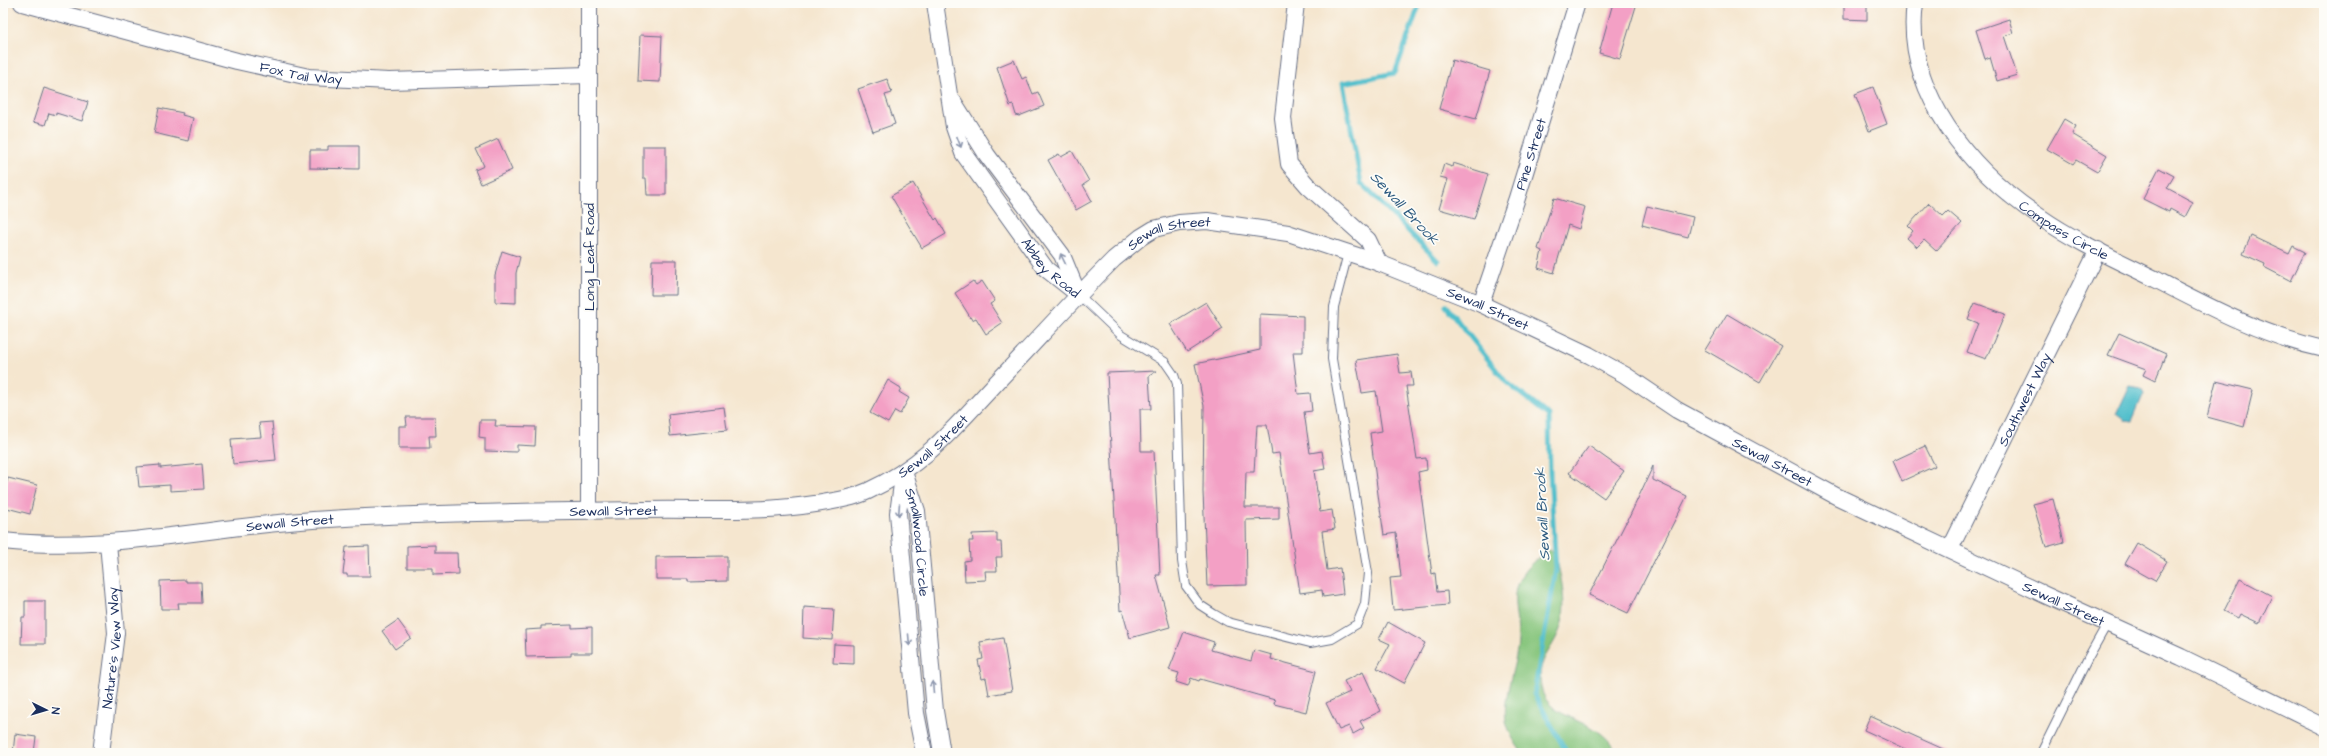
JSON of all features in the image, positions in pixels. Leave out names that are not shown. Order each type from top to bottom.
[{"type":"street","name":"Fox Tail Way","points":[[22,3],[237,61],[309,77],[389,81],[589,75]]},
{"type":"street","name":"Long Leaf Road","points":[[589,3],[589,510]]},
{"type":"street","name":"Abbey Road","points":[[935,3],[948,90],[958,142],[971,166],[1028,226],[1062,255],[1079,294]]},
{"type":"street","points":[[1296,3],[1283,118],[1289,164],[1308,186],[1368,240],[1379,262]]},
{"type":"street","name":"Pine Street","points":[[1481,304],[1517,198],[1577,3]]},
{"type":"street","name":"Compass Circle","points":[[1915,3],[1916,45],[1925,81],[1934,104],[1962,146],[1995,183],[2016,200],[2068,235],[2248,325],[2288,340],[2324,349]]},
{"type":"street","name":"Abbey Road","points":[[948,90],[1028,226]]},
{"type":"street","name":"Sewall Street","points":[[3,541],[66,545],[108,543],[290,521],[589,510],[752,510],[795,507],[840,500],[866,492],[904,472],[928,454],[964,419],[1079,294],[1114,259],[1141,237],[1154,230],[1179,223],[1207,221],[1286,233],[1348,254],[1379,262],[1481,304],[1589,355],[1625,375],[1677,410],[1836,496],[2107,624],[2181,657],[2324,727]]},
{"type":"street","name":"Southwest Way","points":[[1950,549],[2098,250]]},
{"type":"street","name":"Smallwood Circle","points":[[904,472],[917,511],[925,712],[924,753]]},
{"type":"street","name":"Nature's View Way","points":[[101,753],[116,633],[108,543]]},
{"type":"street","name":"Smallwood Circle","points":[[925,712],[942,753]]},
{"type":"lane","points":[[971,166],[987,155]]},
{"type":"lane","points":[[1079,294],[1120,335],[1165,362],[1174,375],[1177,384],[1182,561],[1186,586],[1200,605],[1228,622],[1310,643],[1332,639],[1357,624],[1365,604],[1366,596],[1368,573],[1332,359],[1334,307],[1348,254]]},
{"type":"lane","points":[[2041,753],[2088,658],[2107,624]]},
{"type":"green space","points":[[1550,550],[1555,554],[1558,565],[1562,582],[1564,608],[1558,634],[1541,666],[1540,679],[1543,694],[1550,704],[1560,712],[1597,730],[1608,740],[1617,753],[1523,753],[1515,742],[1507,725],[1505,712],[1506,702],[1518,640],[1515,591],[1526,569],[1539,557]]},
{"type":"water","points":[[2130,386],[2141,388],[2144,393],[2132,421],[2125,420],[2117,414]]},
{"type":"building","points":[[1613,3],[1637,3],[1620,59],[1599,53]]},
{"type":"building","points":[[1844,3],[1867,3],[1867,20],[1844,19]]},
{"type":"building","points":[[2009,19],[2013,33],[2004,36],[2017,75],[1997,81],[1990,57],[1985,59],[1976,30]]},
{"type":"building","points":[[640,35],[662,36],[660,82],[638,81]]},
{"type":"building","points":[[1014,60],[1022,79],[1026,77],[1033,94],[1038,92],[1044,106],[1019,116],[1016,115],[1013,105],[1010,106],[997,67]]},
{"type":"building","points":[[1452,60],[1490,71],[1476,119],[1439,109]]},
{"type":"building","points":[[887,79],[892,93],[885,95],[895,124],[873,132],[858,89]]},
{"type":"building","points":[[1873,87],[1887,124],[1869,131],[1855,94]]},
{"type":"building","points":[[44,88],[88,102],[82,121],[56,113],[56,115],[49,113],[45,125],[33,122]]},
{"type":"building","points":[[159,108],[183,113],[182,115],[193,118],[188,141],[154,133]]},
{"type":"building","points":[[2064,119],[2076,126],[2072,134],[2107,155],[2097,172],[2076,160],[2073,164],[2047,149]]},
{"type":"building","points":[[498,139],[512,170],[481,184],[475,170],[484,166],[476,149]]},
{"type":"building","points":[[328,146],[359,146],[359,169],[310,168],[310,150],[328,150]]},
{"type":"building","points":[[643,146],[666,146],[666,195],[647,195],[646,178],[643,178]]},
{"type":"building","points":[[1072,151],[1089,181],[1083,185],[1092,201],[1076,210],[1048,160],[1059,154],[1061,157]]},
{"type":"building","points":[[1453,163],[1488,174],[1474,219],[1439,209],[1448,179],[1440,177],[1444,164],[1452,167]]},
{"type":"building","points":[[2159,168],[2174,176],[2167,188],[2193,202],[2185,217],[2170,209],[2169,212],[2143,199]]},
{"type":"building","points":[[913,183],[935,220],[937,218],[946,234],[922,248],[891,196]]},
{"type":"building","points":[[1554,198],[1585,207],[1579,229],[1568,225],[1554,273],[1538,268],[1542,251],[1538,249]]},
{"type":"building","points":[[1929,203],[1943,216],[1948,211],[1962,223],[1936,251],[1924,240],[1917,247],[1907,238],[1913,231],[1908,226]]},
{"type":"building","points":[[1647,206],[1693,217],[1688,237],[1642,225]]},
{"type":"building","points":[[2251,236],[2289,254],[2293,246],[2305,252],[2291,281],[2264,267],[2265,264],[2243,254]]},
{"type":"building","points":[[502,251],[520,257],[516,273],[516,303],[495,302],[495,275]]},
{"type":"building","points":[[652,260],[677,260],[676,295],[651,295]]},
{"type":"building","points":[[973,281],[976,285],[982,281],[995,301],[990,304],[1002,323],[986,334],[976,318],[972,320],[955,293]]},
{"type":"building","points":[[1206,302],[1223,329],[1187,352],[1170,324]]},
{"type":"building","points":[[1975,303],[2005,314],[1986,359],[1967,352],[1978,323],[1968,319]]},
{"type":"building","points":[[1260,314],[1303,316],[1303,352],[1293,352],[1298,394],[1310,393],[1312,411],[1304,412],[1310,453],[1322,451],[1325,469],[1314,471],[1320,512],[1332,510],[1335,529],[1322,531],[1327,570],[1340,568],[1343,594],[1323,597],[1322,590],[1300,593],[1279,453],[1272,454],[1267,425],[1257,425],[1254,472],[1246,472],[1245,507],[1279,507],[1279,519],[1246,520],[1247,585],[1207,586],[1203,492],[1204,406],[1195,364],[1260,350]]},
{"type":"building","points":[[1727,314],[1781,346],[1760,382],[1705,350]]},
{"type":"building","points":[[2119,333],[2166,354],[2155,381],[2143,375],[2146,369],[2108,355]]},
{"type":"building","points":[[1397,354],[1400,373],[1411,372],[1413,386],[1406,386],[1417,459],[1426,458],[1427,470],[1418,472],[1432,574],[1435,573],[1437,592],[1447,591],[1448,605],[1393,610],[1390,578],[1401,577],[1396,533],[1384,535],[1370,433],[1382,431],[1376,391],[1362,393],[1356,360]]},
{"type":"building","points":[[1157,371],[1149,376],[1151,409],[1140,409],[1141,451],[1154,451],[1160,575],[1156,575],[1170,627],[1130,638],[1122,610],[1120,611],[1107,373]]},
{"type":"building","points":[[888,380],[901,388],[899,392],[909,398],[900,414],[895,411],[888,423],[870,413]]},
{"type":"building","points":[[2216,381],[2253,390],[2244,427],[2207,417]]},
{"type":"building","points":[[724,407],[727,430],[670,436],[668,414]]},
{"type":"building","points":[[406,417],[435,417],[436,436],[429,436],[430,448],[399,448],[399,426],[407,426]]},
{"type":"building","points":[[480,420],[496,420],[495,426],[536,427],[535,446],[517,445],[517,452],[485,451],[485,438],[479,437]]},
{"type":"building","points":[[272,422],[276,460],[233,464],[231,439],[261,437],[259,423]]},
{"type":"building","points":[[1589,446],[1624,471],[1604,498],[1569,473]]},
{"type":"building","points":[[1925,446],[1935,466],[1902,481],[1893,461]]},
{"type":"building","points":[[202,464],[204,489],[170,491],[170,485],[139,487],[137,467],[160,465],[160,468]]},
{"type":"building","points":[[1653,466],[1653,480],[1687,496],[1628,613],[1589,595],[1627,522]]},
{"type":"building","points":[[8,478],[37,485],[30,514],[3,507],[3,485],[6,485]]},
{"type":"building","points":[[2053,499],[2064,542],[2046,547],[2033,504]]},
{"type":"building","points":[[997,533],[997,542],[1001,542],[1002,557],[996,557],[997,571],[985,571],[986,580],[965,581],[964,561],[970,560],[969,541],[973,541],[972,534]]},
{"type":"building","points":[[2137,543],[2167,561],[2155,581],[2125,564]]},
{"type":"building","points":[[435,545],[435,553],[457,553],[458,574],[433,575],[433,568],[407,568],[407,546]]},
{"type":"building","points":[[369,546],[370,576],[347,576],[347,574],[343,574],[346,547]]},
{"type":"building","points":[[727,556],[727,581],[688,582],[688,579],[656,579],[656,557]]},
{"type":"building","points":[[2240,579],[2272,596],[2259,623],[2240,614],[2238,618],[2224,611]]},
{"type":"building","points":[[186,580],[186,582],[201,582],[202,603],[178,603],[179,609],[161,609],[160,581]]},
{"type":"building","points":[[25,601],[45,601],[45,644],[21,644],[22,617],[25,617]]},
{"type":"building","points":[[804,607],[834,609],[832,640],[803,638]]},
{"type":"building","points":[[398,620],[411,638],[395,649],[382,631]]},
{"type":"building","points":[[1388,622],[1425,643],[1404,683],[1377,668],[1390,644],[1379,639]]},
{"type":"building","points":[[572,625],[572,628],[592,627],[592,653],[571,653],[571,656],[526,657],[525,630],[541,629],[541,626]]},
{"type":"building","points":[[1184,632],[1214,642],[1211,650],[1251,661],[1254,650],[1272,655],[1271,659],[1316,671],[1306,712],[1274,704],[1275,700],[1200,679],[1199,681],[1191,678],[1188,686],[1176,682],[1179,673],[1169,670]]},
{"type":"building","points":[[1003,638],[1012,691],[989,695],[986,678],[982,679],[978,660],[983,659],[980,642]]},
{"type":"building","points":[[834,644],[854,645],[854,664],[833,663]]},
{"type":"building","points":[[1363,672],[1381,711],[1360,721],[1364,728],[1353,734],[1349,726],[1339,730],[1326,703],[1350,692],[1344,681]]},
{"type":"building","points":[[1870,716],[1952,753],[1914,753],[1864,730]]},
{"type":"building","points":[[15,734],[36,737],[34,753],[13,753]]},
{"type":"waterway","name":"Sewall Brook","points":[[1420,3],[1395,73],[1343,83],[1361,183],[1438,261]]},
{"type":"waterway","name":"Sewall Brook","points":[[1446,306],[1505,381],[1549,416],[1550,472],[1556,569],[1534,694],[1567,753]]}]
